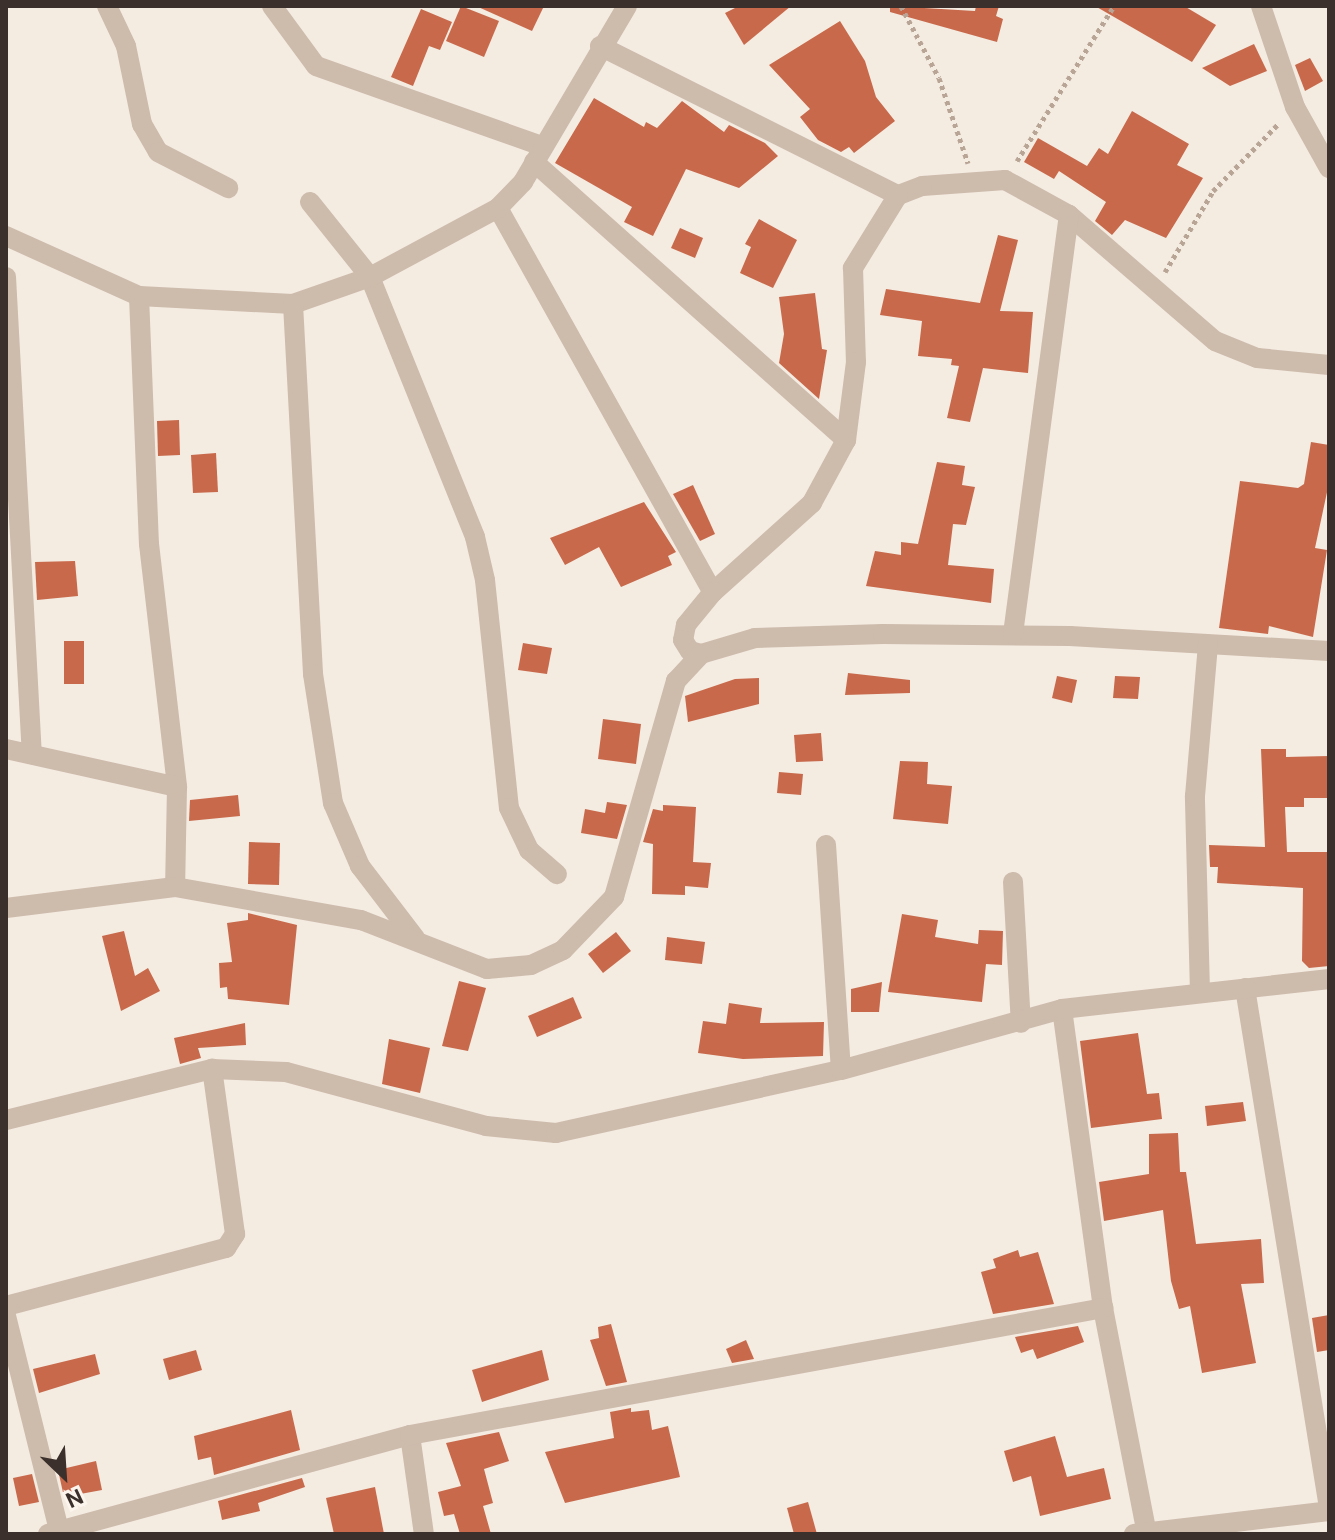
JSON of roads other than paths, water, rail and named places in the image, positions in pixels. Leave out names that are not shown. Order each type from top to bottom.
[{"type":"street","points":[[107,6],[126,46],[142,124],[158,152],[228,188]]},
{"type":"street","points":[[272,6],[316,66],[538,154],[846,440]]},
{"type":"street","points":[[6,236],[139,296],[293,304],[370,277],[498,208],[523,182],[600,46],[627,6]]},
{"type":"street","points":[[1261,6],[1295,107],[1329,168]]},
{"type":"street","points":[[600,46],[898,195],[975,181],[1005,180],[1069,215],[1215,341],[1257,358],[1329,365]]},
{"type":"street","points":[[701,654],[690,651],[683,640],[686,625],[713,592],[812,503],[846,440],[856,362],[853,268],[898,195]]},
{"type":"street","points":[[310,202],[370,277],[475,537],[485,580],[509,808],[529,850],[557,874]]},
{"type":"street","points":[[498,208],[713,592]]},
{"type":"street","points":[[1013,634],[1069,215]]},
{"type":"street","points":[[6,277],[32,754]]},
{"type":"street","points":[[139,296],[149,544],[177,787],[175,887]]},
{"type":"street","points":[[293,304],[313,674],[333,803],[360,866],[416,939]]},
{"type":"street","points":[[6,908],[175,887],[361,920],[487,969],[531,965],[581,935],[614,897],[676,681],[701,654],[755,638],[1013,634],[1329,651]]},
{"type":"street","points":[[1200,992],[1195,796],[1208,645]]},
{"type":"street","points":[[6,749],[177,787]]},
{"type":"street","points":[[826,845],[841,1070]]},
{"type":"street","points":[[1013,882],[1021,1023]]},
{"type":"street","points":[[6,1120],[212,1069],[286,1072],[486,1126],[556,1133],[841,1070],[1021,1023],[1062,1009],[1329,979]]},
{"type":"street","points":[[1062,1009],[1103,1308],[1143,1533],[1329,1510],[1245,988]]},
{"type":"street","points":[[6,1306],[226,1248],[235,1234],[212,1069]]},
{"type":"street","points":[[6,1316],[56,1533],[410,1435],[1103,1308]]},
{"type":"street","points":[[410,1435],[424,1534]]}]
